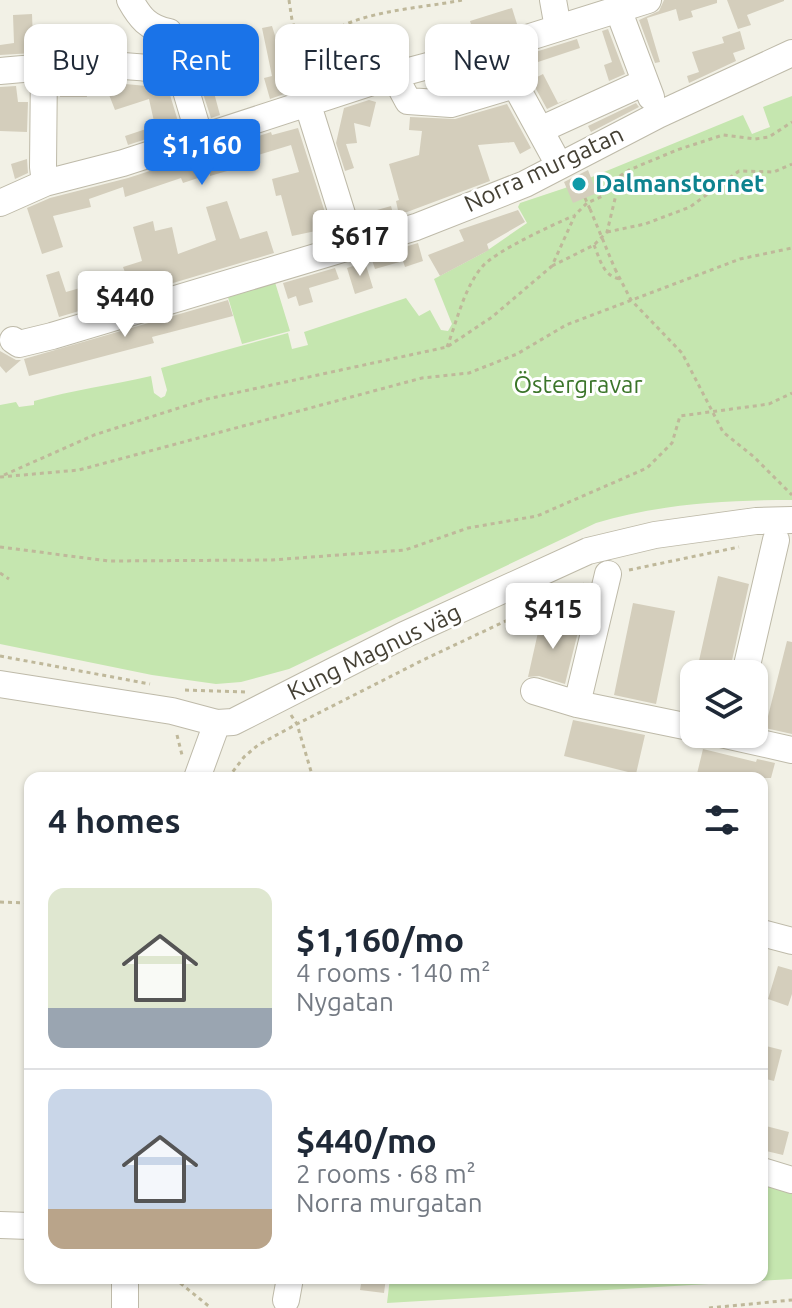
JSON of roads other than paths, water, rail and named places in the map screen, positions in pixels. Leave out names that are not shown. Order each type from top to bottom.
[{"type":"street","points":[[130,0],[146,24]]},
{"type":"street","points":[[553,0],[558,28]]},
{"type":"street","points":[[538,34],[648,0]]},
{"type":"street","points":[[618,9],[658,115]]},
{"type":"street","name":"Norra murgatan","points":[[13,340],[19,344],[52,336],[416,227],[525,184],[658,115],[792,53]]},
{"type":"street","points":[[127,68],[181,74],[200,138]]},
{"type":"street","points":[[0,71],[24,69]]},
{"type":"street","points":[[542,129],[645,82]]},
{"type":"street","points":[[44,96],[45,183]]},
{"type":"street","points":[[0,203],[45,183],[123,163],[334,96]]},
{"type":"street","points":[[405,96],[408,101],[451,104],[478,96]]},
{"type":"street","points":[[522,96],[559,165]]},
{"type":"street","points":[[308,105],[352,246]]},
{"type":"street","name":"Kung Magnus väg","points":[[0,684],[172,711],[217,723],[233,722],[417,629],[588,551],[655,535],[756,521],[784,530]]},
{"type":"street","points":[[749,660],[784,530]]},
{"type":"street","points":[[577,704],[608,574]]},
{"type":"street","points":[[534,691],[577,704],[680,725]]},
{"type":"street","points":[[199,772],[217,723]]},
{"type":"street","points":[[768,744],[792,750]]},
{"type":"street","points":[[768,935],[792,941]]},
{"type":"street","points":[[768,1173],[792,1180]]},
{"type":"street","points":[[0,1225],[24,1226]]},
{"type":"street","points":[[125,1284],[125,1308]]},
{"type":"place","name":"Dalmanstornet","points":[[579,184]]},
{"type":"park label","name":"Östergravar","points":[[578,385]]}]
